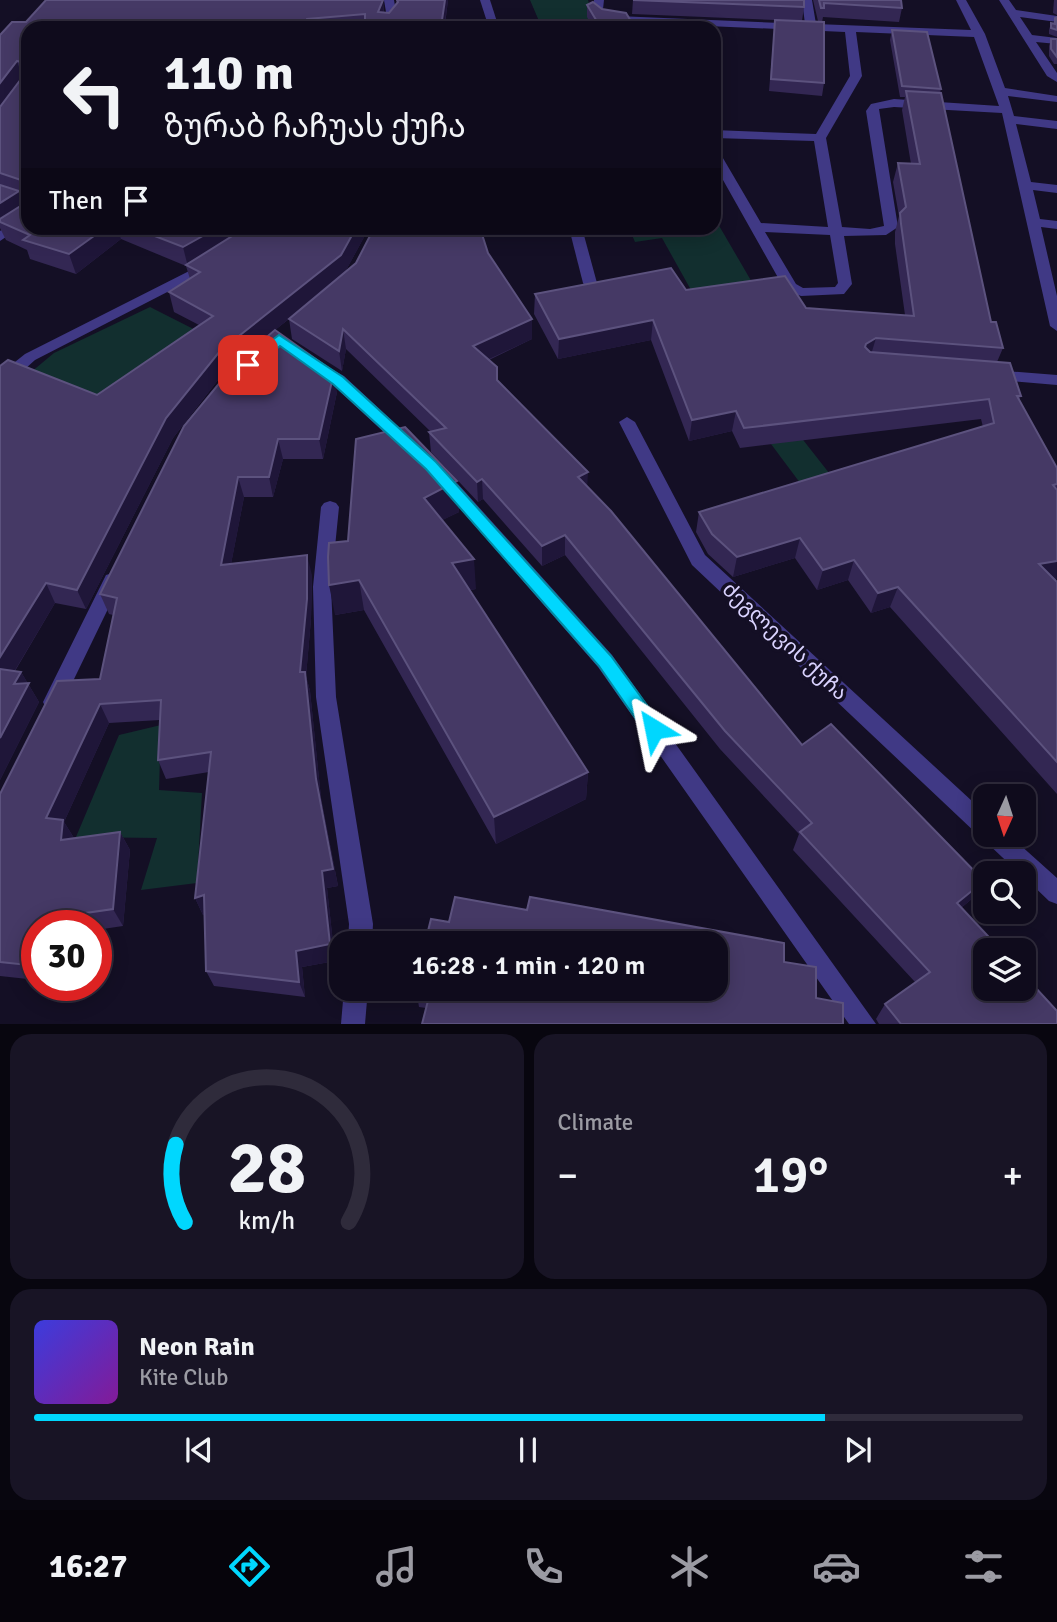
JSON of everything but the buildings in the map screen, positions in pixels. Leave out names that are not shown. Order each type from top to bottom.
[{"type":"street","points":[[389,0],[390,21]]},
{"type":"street","points":[[485,0],[492,21]]},
{"type":"street","points":[[599,0],[598,10],[606,16],[629,21]]},
{"type":"street","points":[[807,0],[811,27]]},
{"type":"street","points":[[961,0],[981,34],[1008,115],[1057,326]]},
{"type":"street","points":[[1004,0],[1028,37],[1051,65],[1057,79]]},
{"type":"street","points":[[1012,13],[1057,19]]},
{"type":"street","points":[[721,25],[981,34]]},
{"type":"street","points":[[721,166],[790,287],[801,292],[839,291],[845,284],[820,138],[855,80],[850,29]]},
{"type":"street","points":[[1028,37],[1057,41]]},
{"type":"street","points":[[1000,92],[1057,99]]},
{"type":"street","points":[[755,227],[870,233],[886,231],[891,227],[872,111],[875,106],[894,103],[1008,115],[1057,125]]},
{"type":"street","points":[[721,134],[820,138]]},
{"type":"street","points":[[1026,185],[1057,189]]},
{"type":"street","points":[[0,237],[21,214]]},
{"type":"street","points":[[1032,222],[1057,225]]},
{"type":"street","points":[[577,235],[590,283]]},
{"type":"street","points":[[0,382],[30,357],[224,257]]},
{"type":"street","points":[[299,353],[338,380],[426,461],[605,661],[863,1024]]},
{"type":"street","points":[[977,374],[1057,380]]},
{"type":"street","name":"ძეგლევის ქუჩა","points":[[628,422],[698,560],[973,816]]},
{"type":"street","points":[[330,507],[322,587],[326,697],[361,931]]},
{"type":"street","points":[[42,723],[121,565]]},
{"type":"street","points":[[1007,847],[1057,893]]},
{"type":"street","points":[[353,1024],[355,1001]]},
{"type":"green space","points":[[530,0],[588,0],[592,13],[607,21],[539,21]]},
{"type":"green space","points":[[721,229],[753,284],[696,299],[662,238],[635,242],[632,235],[721,235]]},
{"type":"green space","points":[[150,307],[237,351],[106,409],[30,373],[54,353]]},
{"type":"green space","points":[[800,436],[833,478],[842,539],[771,444]]},
{"type":"green space","points":[[161,725],[159,790],[202,793],[197,883],[141,890],[157,838],[76,837],[119,735]]},
{"type":"route","points":[[248,365],[279,340],[338,380],[431,465],[605,661],[654,729]]}]
